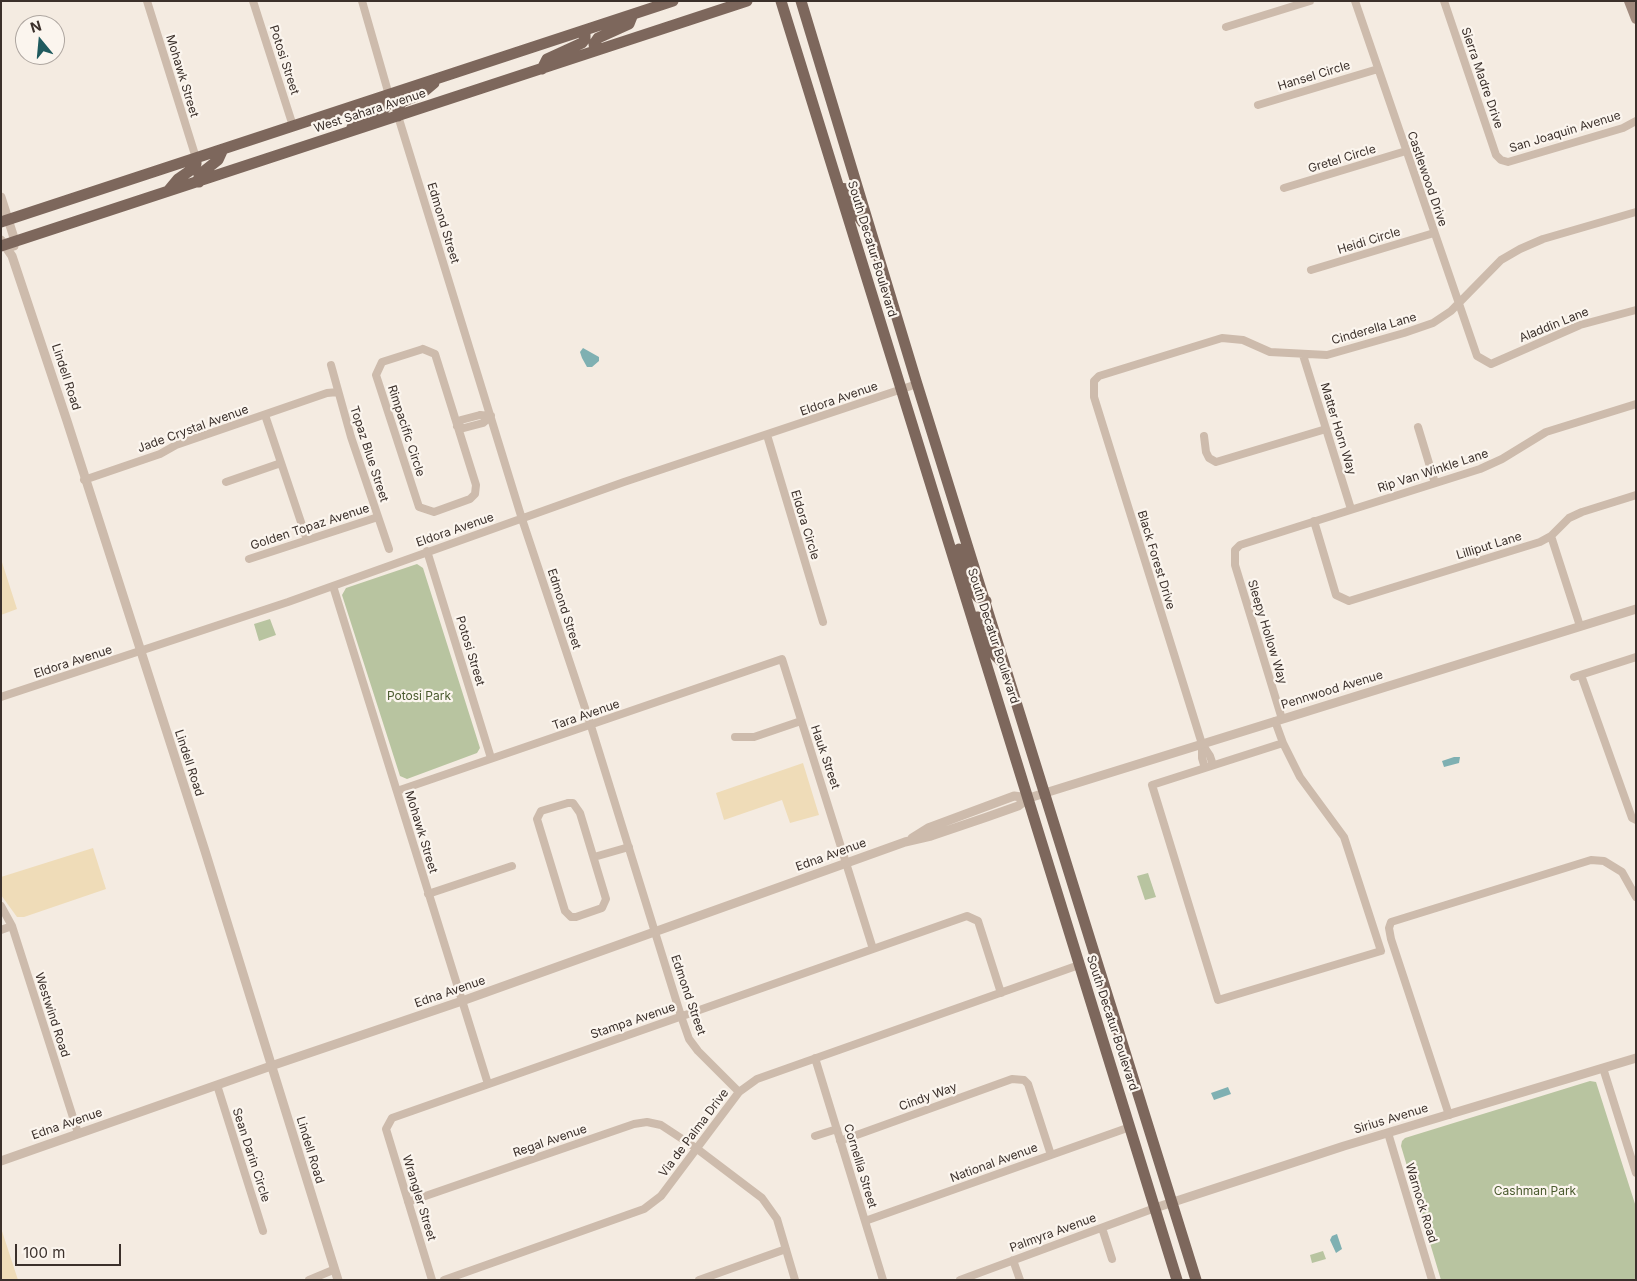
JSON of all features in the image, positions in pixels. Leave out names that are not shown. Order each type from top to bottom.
[{"type":"main road","name":"West Sahara Avenue","points":[[5,221],[673,1]]},
{"type":"main road","name":"West Sahara Avenue","points":[[2,244],[199,182],[748,1]]},
{"type":"main road","name":"South Decatur Boulevard","points":[[780,1],[972,618],[1037,796],[1111,1010],[1196,1280]]},
{"type":"main road","name":"South Decatur Boulevard","points":[[801,1],[917,384],[1005,665],[1079,965],[1177,1280]]},
{"type":"main road","points":[[1630,1],[1636,19]]},
{"type":"main road","points":[[595,51],[594,44],[598,38],[629,24],[634,14]]},
{"type":"main road","points":[[542,69],[547,60],[582,43],[585,39],[585,31]]},
{"type":"main road","points":[[398,116],[398,107],[402,102],[421,94],[437,80]]},
{"type":"main road","points":[[343,134],[367,117],[383,111],[388,103],[389,94]]},
{"type":"main road","points":[[820,128],[828,139],[845,178],[855,180]]},
{"type":"main road","points":[[199,182],[199,175],[218,160],[223,149]]},
{"type":"main road","points":[[168,191],[178,179],[191,170],[196,164],[196,158]]},
{"type":"main road","points":[[839,188],[847,189],[856,213],[873,237]]},
{"type":"main road","points":[[871,291],[887,284]]},
{"type":"main road","points":[[945,529],[957,544],[972,589],[978,597],[986,601]]},
{"type":"main road","points":[[972,618],[978,618],[981,621],[995,655],[1005,665]]},
{"type":"main road","points":[[1079,965],[1086,965],[1092,971],[1103,1008],[1111,1010]]},
{"type":"street","name":"Mohawk Street","points":[[147,1],[196,158]]},
{"type":"street","name":"Potosi Street","points":[[254,1],[293,126]]},
{"type":"street","points":[[362,1],[389,94]]},
{"type":"street","points":[[1226,27],[1310,1]]},
{"type":"street","name":"Castlewood Drive","points":[[1355,1],[1458,304],[1477,356],[1482,361]]},
{"type":"street","name":"Sierra Madre Drive","points":[[1444,1],[1496,155],[1501,160]]},
{"type":"street","name":"Hansel Circle","points":[[1258,105],[1378,68]]},
{"type":"street","name":"Edmond Street","points":[[398,116],[522,519],[656,931],[681,1016],[690,1039],[698,1051],[740,1092]]},
{"type":"street","name":"San Joaquin Avenue","points":[[1501,160],[1508,162],[1622,128],[1636,122]]},
{"type":"street","name":"Gretel Circle","points":[[1284,188],[1406,151]]},
{"type":"street","name":"Lindell Road","points":[[1,197],[5,221],[15,241],[12,256]]},
{"type":"street","name":"Cinderella Lane","points":[[1094,381],[1099,376],[1222,338],[1243,340],[1270,352],[1327,355],[1404,333],[1433,323],[1458,304],[1501,260],[1520,249],[1543,239],[1636,212]]},
{"type":"street","name":"Heidi Circle","points":[[1311,270],[1434,233]]},
{"type":"street","name":"Lindell Road","points":[[2,244],[12,256],[206,856],[338,1280]]},
{"type":"street","name":"Aladdin Lane","points":[[1482,361],[1491,364],[1580,325],[1636,310]]},
{"type":"street","name":"Rimpacific Circle","points":[[423,348],[434,354],[457,426],[476,486],[475,494],[470,499],[434,512],[426,511],[419,507],[376,375],[382,362],[423,348]]},
{"type":"street","name":"Matter Horn Way","points":[[1303,355],[1351,509]]},
{"type":"street","name":"Topaz Blue Street","points":[[331,365],[389,549]]},
{"type":"street","name":"Black Forest Drive","points":[[1094,381],[1094,397],[1202,744],[1210,756],[1209,766]]},
{"type":"street","name":"Eldora Avenue","points":[[1,697],[140,652],[333,586],[427,551],[917,384]]},
{"type":"street","name":"Jade Crystal Avenue","points":[[84,480],[160,454],[176,445],[327,393],[338,392]]},
{"type":"street","name":"Rip Van Winkle Lane","points":[[1235,550],[1240,545],[1480,469],[1502,459],[1546,432],[1636,404]]},
{"type":"street","points":[[457,426],[461,420],[480,414],[491,416]]},
{"type":"street","points":[[266,415],[306,540]]},
{"type":"street","points":[[1418,427],[1435,483]]},
{"type":"street","points":[[1204,436],[1206,452],[1209,458],[1216,462],[1326,429]]},
{"type":"street","name":"Eldora Circle","points":[[766,435],[823,622]]},
{"type":"street","points":[[226,482],[281,464]]},
{"type":"street","name":"Lilliput Lane","points":[[1314,521],[1336,595],[1341,599],[1349,601],[1540,542],[1551,536],[1569,518],[1636,495]]},
{"type":"street","name":"Golden Topaz Avenue","points":[[248,559],[378,517]]},
{"type":"street","points":[[1551,536],[1580,626]]},
{"type":"street","name":"Sleepy Hollow Way","points":[[1209,766],[1152,784],[1218,1000],[1381,951],[1344,837],[1300,777],[1283,743],[1235,565],[1235,550]]},
{"type":"street","name":"Potosi Street","points":[[427,551],[492,758]]},
{"type":"street","name":"Mohawk Street","points":[[333,586],[488,1084]]},
{"type":"street","name":"Pennwood Avenue","points":[[1037,796],[1636,608]]},
{"type":"street","points":[[1636,657],[1577,676],[1632,818],[1636,820]]},
{"type":"street","name":"Tara Avenue","points":[[397,791],[782,659]]},
{"type":"street","name":"Hauk Street","points":[[782,659],[873,948]]},
{"type":"street","points":[[735,737],[754,736],[802,721]]},
{"type":"street","points":[[1209,766],[1283,743]]},
{"type":"street","name":"Edna Avenue","points":[[1,1160],[270,1066],[462,1002],[905,842],[928,828],[1014,796],[1037,796]]},
{"type":"street","points":[[573,803],[580,813],[594,857],[605,893],[604,904],[602,908],[576,917],[571,916],[565,911],[538,824],[537,819],[541,811],[562,804],[573,803]]},
{"type":"street","points":[[594,857],[629,847]]},
{"type":"street","points":[[1448,1115],[1391,939],[1389,928],[1391,922],[1591,860],[1604,861],[1622,872],[1636,896]]},
{"type":"street","points":[[428,894],[512,866]]},
{"type":"street","name":"Westwind Road","points":[[1,906],[12,926],[78,1133]]},
{"type":"street","name":"Stampa Avenue","points":[[388,1123],[392,1118],[967,916],[973,917],[978,921],[1001,993]]},
{"type":"street","points":[[1,930],[12,926]]},
{"type":"street","name":"Via de Palma Drive","points":[[444,1280],[644,1209],[661,1196],[740,1092],[757,1079],[1079,965]]},
{"type":"street","name":"Cornellia Street","points":[[815,1058],[883,1280]]},
{"type":"street","name":"Sirius Avenue","points":[[1155,1208],[1388,1133],[1636,1058]]},
{"type":"street","points":[[1603,1068],[1636,1173]]},
{"type":"street","name":"Cindy Way","points":[[840,1141],[1012,1079],[1024,1080],[1028,1084],[1051,1155]]},
{"type":"street","name":"Sean Darin Circle","points":[[216,1085],[263,1231]]},
{"type":"street","name":"Regal Avenue","points":[[408,1202],[634,1124],[646,1122],[662,1125],[696,1148]]},
{"type":"street","name":"Wrangler Street","points":[[388,1123],[386,1129],[432,1280]]},
{"type":"street","name":"National Avenue","points":[[865,1221],[1130,1127]]},
{"type":"street","points":[[815,1136],[837,1129]]},
{"type":"street","name":"Warnock Road","points":[[1388,1133],[1432,1280]]},
{"type":"street","points":[[696,1148],[762,1198],[776,1220],[795,1280]]},
{"type":"street","name":"Palmyra Avenue","points":[[960,1280],[1155,1208]]},
{"type":"street","points":[[1102,1228],[1112,1259]]},
{"type":"street","points":[[698,1280],[786,1249]]},
{"type":"street","points":[[1013,1260],[1020,1280]]},
{"type":"street","points":[[308,1280],[334,1270]]},
{"type":"green space","name":"Potosi Park","points":[[417,564],[423,568],[480,748],[477,753],[407,779],[400,776],[342,595],[346,588]]},
{"type":"green space","points":[[270,619],[276,635],[259,641],[254,624]]},
{"type":"green space","points":[[1148,873],[1156,897],[1145,900],[1137,876]]},
{"type":"green space","name":"Cashman Park","points":[[1590,1081],[1596,1082],[1636,1207],[1636,1280],[1441,1280],[1401,1146],[1402,1141],[1405,1138]]},
{"type":"green space","points":[[1323,1251],[1326,1259],[1312,1263],[1310,1255]]},
{"type":"sand","points":[[1,559],[17,609],[1,615]]},
{"type":"sand","points":[[803,763],[819,815],[790,823],[782,800],[724,820],[716,793]]},
{"type":"sand","points":[[93,848],[106,889],[24,917],[17,917],[1,895],[1,877]]},
{"type":"sand","points":[[1,1228],[18,1280],[1,1280]]},
{"type":"water","points":[[583,348],[599,357],[599,361],[592,367],[587,367],[582,358],[580,352]]},
{"type":"water","points":[[1460,757],[1459,763],[1444,767],[1442,761]]},
{"type":"water","points":[[1228,1087],[1231,1094],[1214,1100],[1211,1093]]},
{"type":"water","points":[[1337,1234],[1342,1249],[1336,1253],[1330,1240],[1332,1236]]}]
